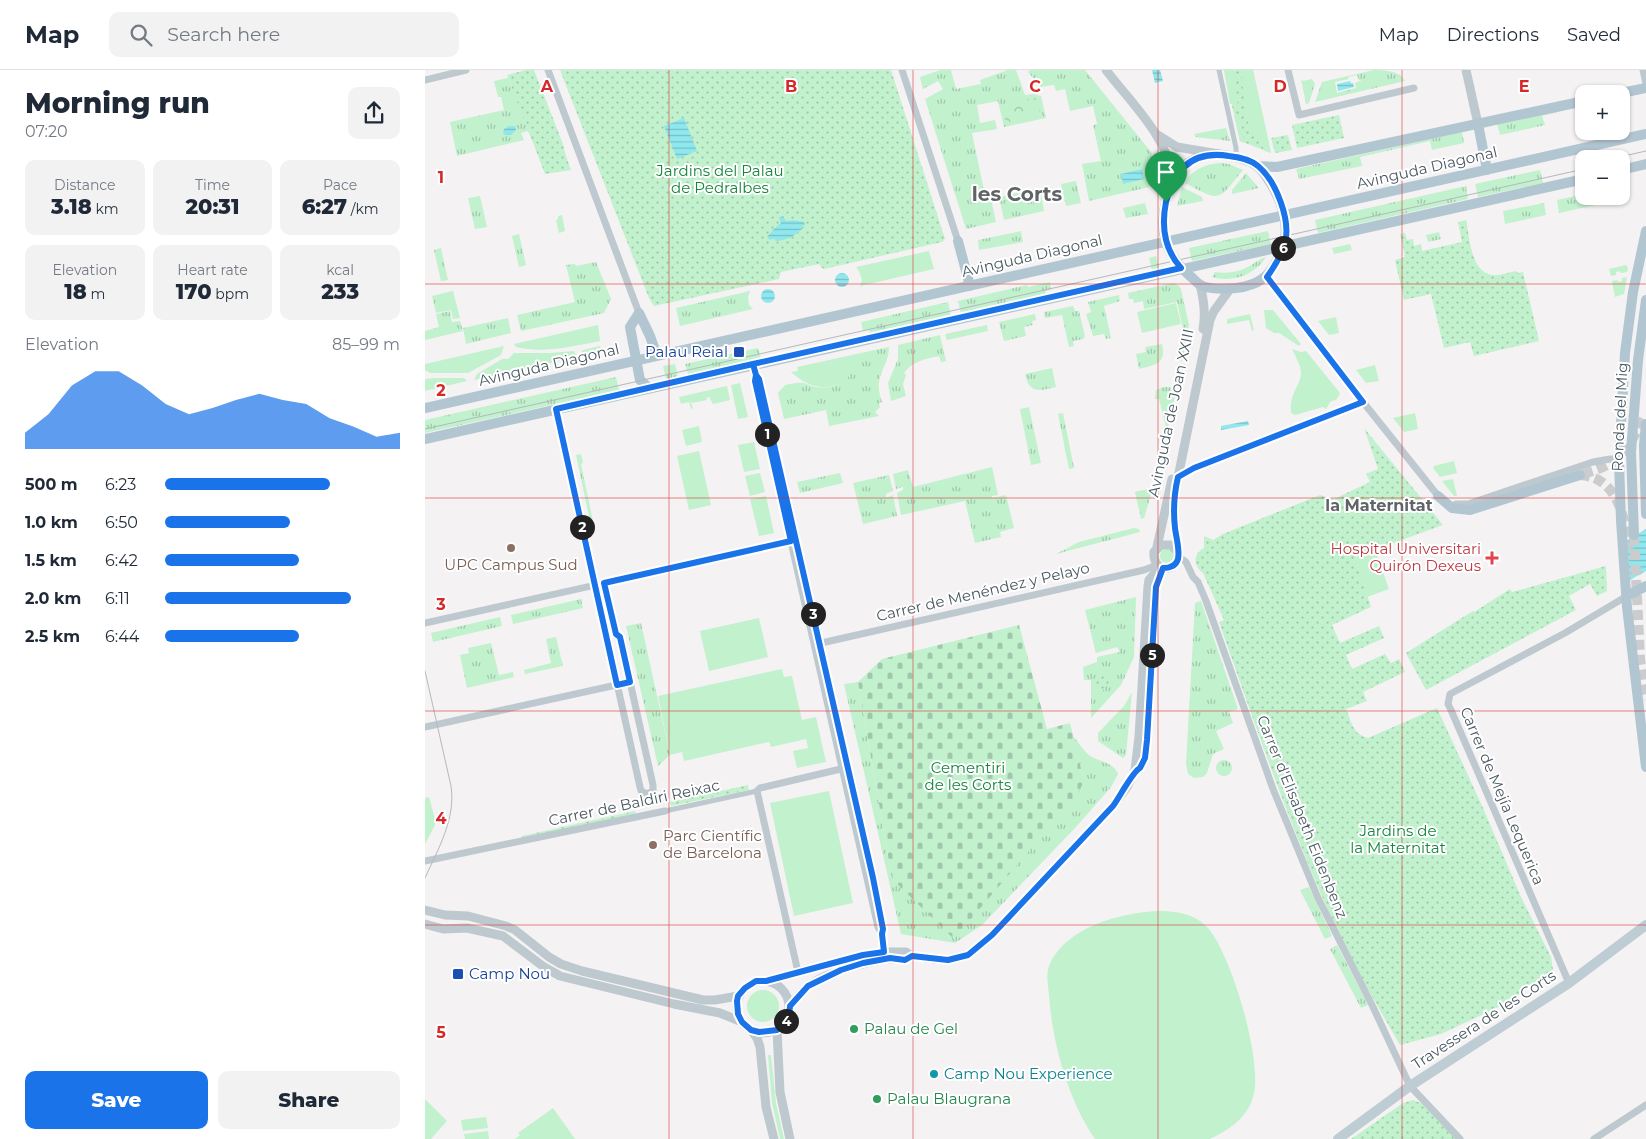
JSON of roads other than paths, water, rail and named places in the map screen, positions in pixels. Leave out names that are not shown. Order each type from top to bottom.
[{"type":"main road","points":[[1630,91],[1646,88]]},
{"type":"main road","points":[[1258,166],[1274,188],[1285,215],[1287,234],[1285,245],[1267,277],[1246,286],[1230,289],[1200,285],[1172,257],[1163,227],[1164,212],[1174,180],[1188,163],[1199,157],[1216,154],[1236,157],[1258,166],[1277,167],[1575,103]]},
{"type":"main road","points":[[1478,124],[1487,170]]},
{"type":"main road","name":"Avinguda Diagonal","points":[[425,408],[1646,134]]},
{"type":"main road","points":[[1630,168],[1646,164]]},
{"type":"main road","points":[[425,438],[1575,180]]},
{"type":"main road","points":[[1646,231],[1632,298],[1625,353],[1619,461],[1631,650],[1646,767]]},
{"type":"main road","points":[[959,241],[970,286]]},
{"type":"main road","name":"Ronda del Mig","points":[[1634,535],[1631,452],[1638,360],[1646,300]]},
{"type":"main road","points":[[639,313],[657,356]]},
{"type":"main road","points":[[639,313],[630,327],[640,380],[649,388]]},
{"type":"main road","points":[[1620,490],[1632,382],[1638,360]]},
{"type":"main road","name":"Ronda del Mig","points":[[1646,424],[1644,446],[1646,514]]},
{"type":"main road","points":[[1438,496],[1452,508],[1470,510],[1579,475]]},
{"type":"main road","points":[[1627,596],[1646,586]]},
{"type":"main road","name":"Travessera de les Corts","points":[[1339,1139],[1410,1086],[1569,983],[1646,925]]},
{"type":"street","points":[[425,80],[466,70]]},
{"type":"street","points":[[548,70],[639,313]]},
{"type":"street","points":[[902,70],[959,241]]},
{"type":"street","points":[[1106,70],[1157,135],[1169,158],[1174,180]]},
{"type":"street","points":[[1219,70],[1237,148],[1236,157]]},
{"type":"street","points":[[1288,70],[1299,115],[1414,88]]},
{"type":"street","points":[[1466,70],[1478,124]]},
{"type":"street","points":[[1643,70],[1646,84]]},
{"type":"street","points":[[1157,135],[1177,147],[1216,154]]},
{"type":"street","points":[[1267,277],[1438,496],[1450,503],[1463,505],[1593,462],[1611,459],[1619,461]]},
{"type":"street","name":"Avinguda de Joan XXIII","points":[[1157,547],[1204,320],[1204,302],[1200,285]]},
{"type":"street","name":"Avinguda de Joan XXIII","points":[[1178,554],[1174,506],[1178,477],[1210,320],[1214,311],[1230,289]]},
{"type":"street","points":[[753,364],[756,375],[755,381],[845,768],[877,927],[882,934],[884,956]]},
{"type":"street","points":[[1178,477],[1194,468],[1363,402]]},
{"type":"street","points":[[556,409],[641,791],[647,794],[651,793],[654,789],[620,637],[616,634],[604,583]]},
{"type":"street","points":[[425,623],[793,541]]},
{"type":"street","points":[[425,910],[445,915],[468,916],[506,926],[515,930],[557,962],[582,971],[703,1000],[738,996],[756,981],[766,981],[863,955],[905,960],[912,956],[948,960],[968,955],[992,935],[1113,806],[1127,787],[1135,770],[1139,737],[1149,580],[1160,567],[1176,564],[1178,554],[1174,547],[1167,544],[1157,547],[1154,555],[1160,567],[1156,587],[1147,740],[1143,763],[1140,768],[1135,770]]},
{"type":"street","name":"Carrer d'Elisabeth Eidenbenz","points":[[1178,554],[1186,562],[1207,601],[1267,773],[1318,898],[1391,1042],[1410,1086],[1460,1139]]},
{"type":"street","name":"Carrer de Menéndez y Pelayo","points":[[817,644],[1160,567]]},
{"type":"street","name":"Carrer de Mejía Lequerica","points":[[1569,983],[1451,710],[1448,699],[1450,694],[1627,596]]},
{"type":"street","points":[[607,637],[616,634]]},
{"type":"street","points":[[425,727],[630,682]]},
{"type":"street","name":"Carrer de Baldiri Reixac","points":[[425,860],[757,791],[760,788],[845,768]]},
{"type":"street","points":[[757,791],[798,972]]},
{"type":"street","points":[[425,924],[443,928],[467,928],[494,934],[508,939],[544,967],[559,976],[674,1004],[720,1013],[742,1022],[757,1038],[760,1047],[766,1107],[774,1139]]},
{"type":"street","points":[[790,1006],[812,983],[841,970],[884,956]]},
{"type":"street","points":[[751,1030],[766,1033],[777,1030],[789,1016],[790,1006],[786,994],[782,988],[766,981]]},
{"type":"street","points":[[738,996],[737,1007],[742,1022]]},
{"type":"street","points":[[777,1030],[780,1092],[790,1139]]},
{"type":"street","points":[[1594,1139],[1646,1105]]},
{"type":"water","points":[[1152,70],[1160,70],[1163,81],[1155,83]]},
{"type":"water","points":[[1350,81],[1354,87],[1338,91],[1337,84]]},
{"type":"water","points":[[684,118],[697,151],[677,159],[664,126]]},
{"type":"water","points":[[509,126],[515,126],[516,130],[511,135],[505,135],[503,133],[504,129]]},
{"type":"water","points":[[1142,169],[1144,179],[1123,184],[1121,174]]},
{"type":"water","points":[[783,216],[786,221],[804,222],[805,225],[790,238],[776,241],[773,238],[770,240],[767,237],[781,223],[779,218]]},
{"type":"water","points":[[842,273],[847,275],[849,280],[847,285],[842,287],[837,285],[835,280],[837,275]]},
{"type":"water","points":[[768,289],[773,291],[775,296],[773,301],[768,303],[763,301],[761,296],[763,291]]},
{"type":"water","points":[[1248,421],[1249,425],[1221,430],[1221,426]]},
{"type":"water","points":[[1646,529],[1646,571],[1630,580],[1627,540]]},
{"type":"tunnel","points":[[1583,474],[1605,466],[1617,458],[1631,441],[1646,415]]},
{"type":"tunnel","points":[[1580,475],[1593,477],[1611,491],[1622,512],[1629,549]]},
{"type":"tunnel","points":[[1634,535],[1640,659],[1646,700]]},
{"type":"tram line","points":[[1630,155],[1646,151]]},
{"type":"tram line","points":[[425,429],[1575,171]]},
{"type":"tram line","points":[[425,671],[451,786],[452,798],[445,834],[425,878]]},
{"type":"place","name":"Palau Reial","points":[[739,352]]},
{"type":"place","name":"UPC Campus Sud","points":[[511,548]]},
{"type":"place","name":"Hospital Universitari Quirón Dexeus","points":[[1492,558]]},
{"type":"place","name":"Parc Científic de Barcelona","points":[[653,845]]},
{"type":"place","name":"Camp Nou","points":[[458,974]]},
{"type":"place","name":"Palau de Gel","points":[[854,1029]]},
{"type":"place","name":"Camp Nou Experience","points":[[934,1074]]},
{"type":"place","name":"Palau Blaugrana","points":[[877,1099]]},
{"type":"district","name":"les Corts","points":[[1017,194]]},
{"type":"district","name":"la Maternitat","points":[[1379,505]]},
{"type":"park label","name":"Jardins del Palau de Pedralbes","points":[[720,180]]},
{"type":"park label","name":"Cementiri de les Corts","points":[[968,776]]},
{"type":"park label","name":"Jardins de la Maternitat","points":[[1398,840]]}]
